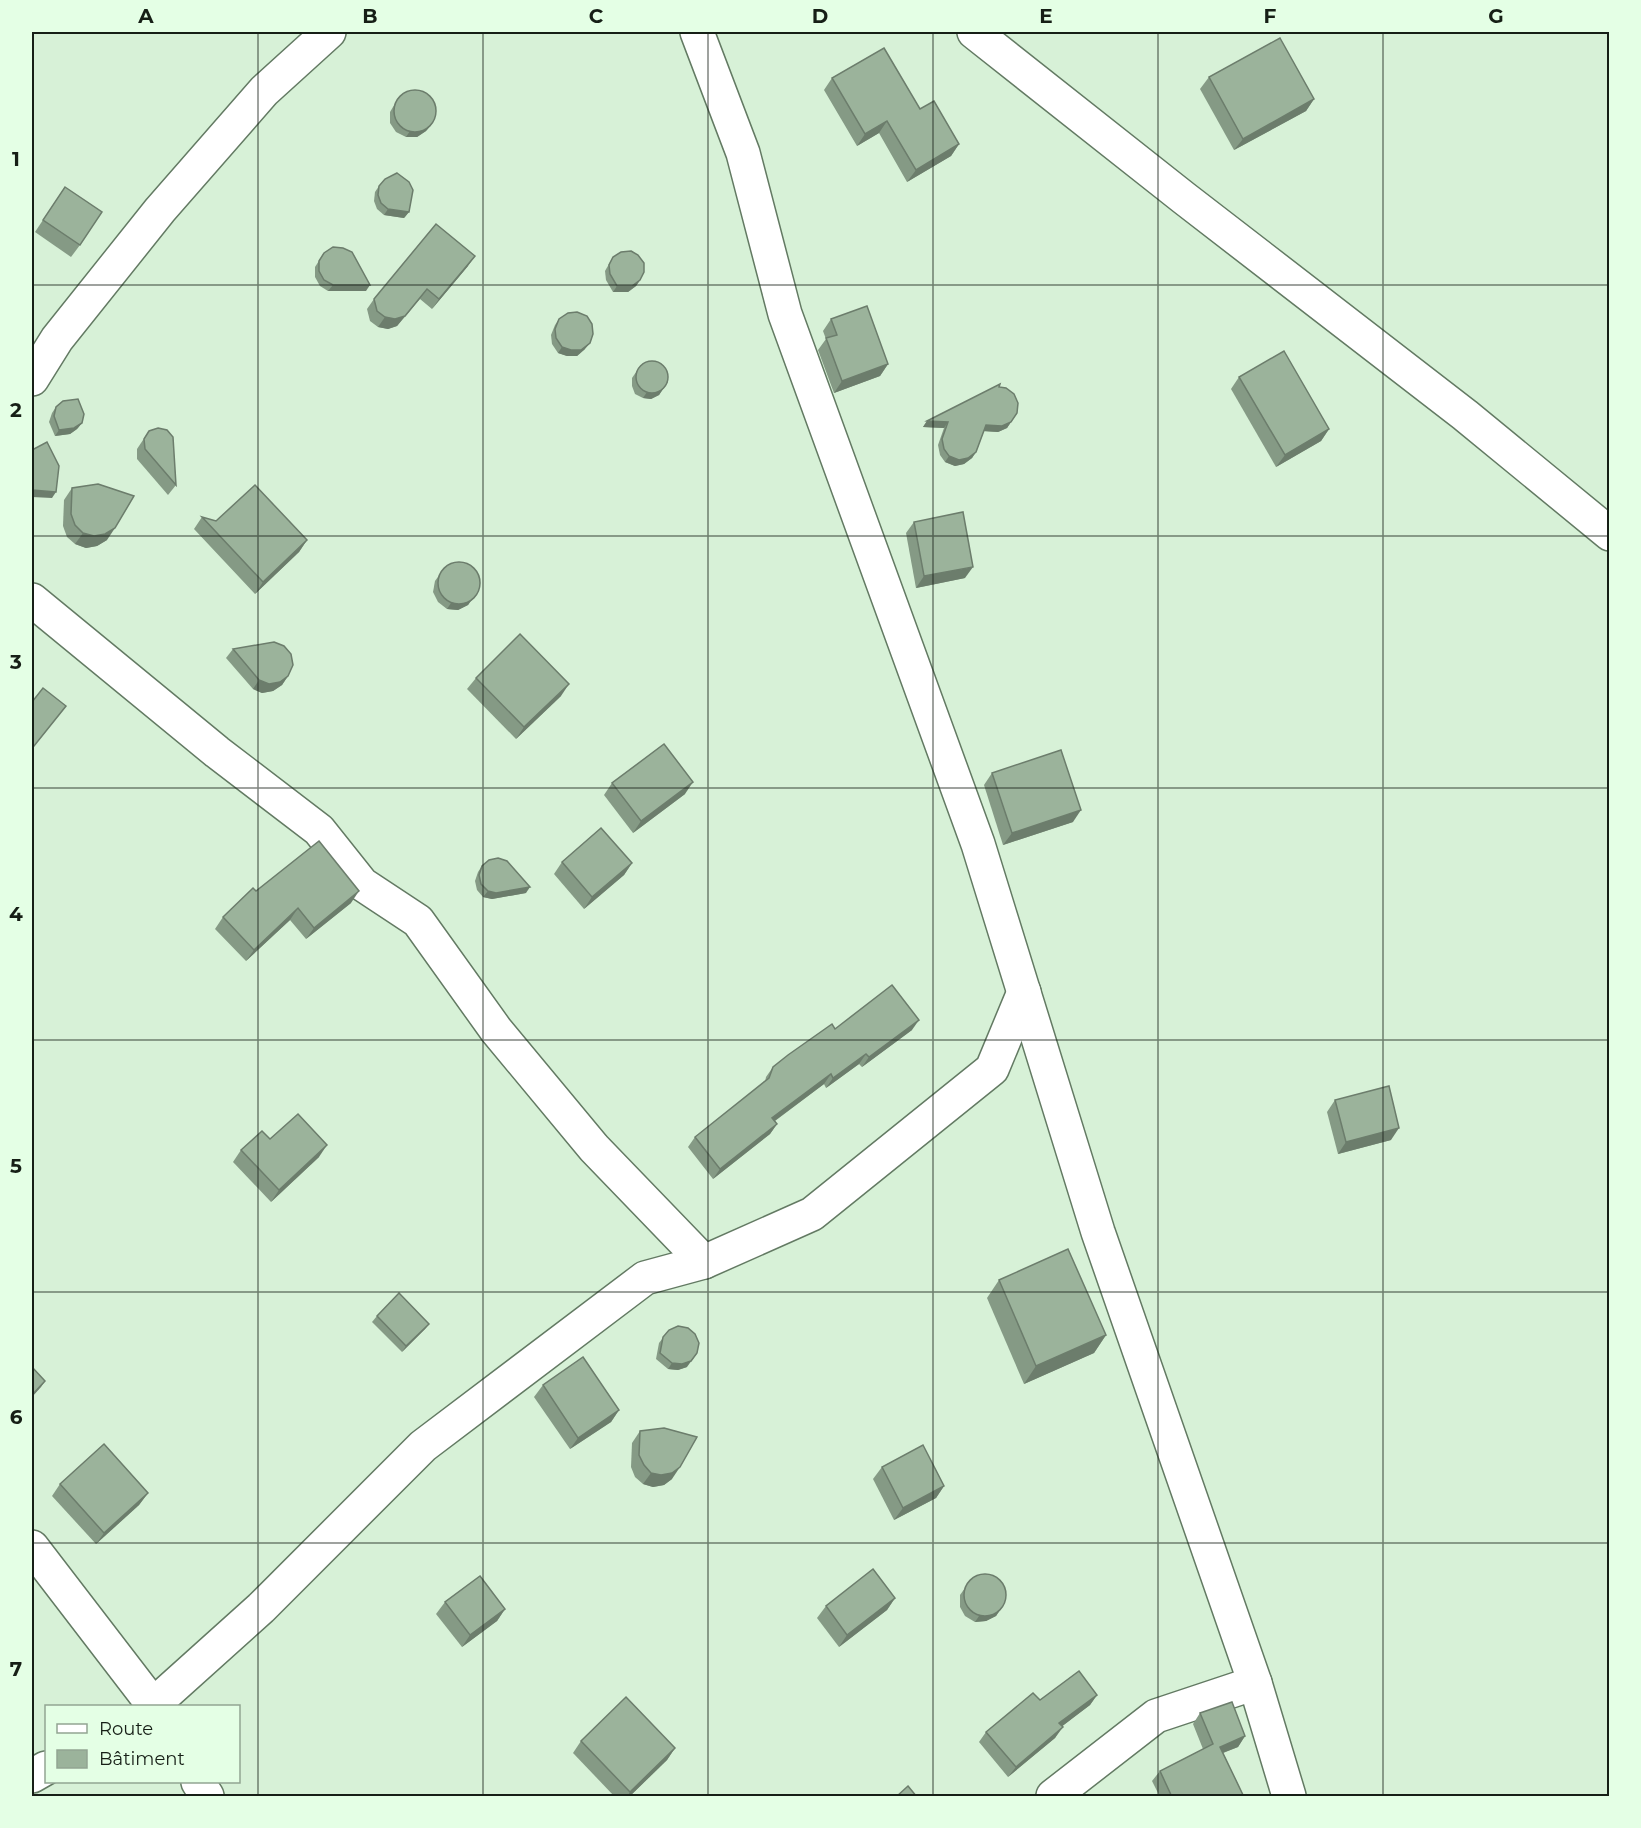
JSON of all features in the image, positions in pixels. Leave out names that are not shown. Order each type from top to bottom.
[{"type":"street","points":[[32,379],[57,339],[160,210],[264,91],[329,32]]},
{"type":"street","points":[[697,32],[744,153],[785,314],[978,844],[1098,1232],[1255,1683],[1289,1797]]},
{"type":"street","points":[[974,32],[1465,415],[1610,534]]},
{"type":"street","points":[[32,600],[208,745],[319,830],[362,884],[418,921],[496,1030],[594,1148],[704,1263]]},
{"type":"street","points":[[154,1705],[261,1608],[423,1446],[645,1278],[704,1263],[812,1214],[992,1069],[1024,992]]},
{"type":"street","points":[[32,1547],[152,1705]]},
{"type":"street","points":[[1053,1797],[1156,1716],[1255,1683]]},
{"type":"street","points":[[199,1783],[207,1797]]},
{"type":"building","points":[[1280,38],[1314,99],[1243,139],[1209,77]]},
{"type":"building","points":[[884,48],[920,109],[934,101],[959,144],[916,170],[887,121],[865,134],[832,78]]},
{"type":"building","points":[[415,90],[430,96],[436,111],[430,126],[415,132],[400,126],[394,111],[400,96]]},
{"type":"building","points":[[397,173],[409,182],[413,190],[409,212],[388,209],[381,203],[378,195],[379,186],[385,179]]},
{"type":"building","points":[[65,187],[102,212],[80,245],[43,220]]},
{"type":"building","points":[[436,224],[475,256],[439,299],[427,289],[405,316],[395,319],[385,317],[377,311],[374,299]]},
{"type":"building","points":[[333,247],[352,252],[370,285],[333,285],[324,280],[319,271],[319,261],[324,253]]},
{"type":"building","points":[[631,251],[638,255],[644,263],[644,272],[640,280],[632,286],[617,286],[610,274],[609,265],[613,257],[621,252]]},
{"type":"building","points":[[867,306],[888,364],[842,381],[826,338],[837,335],[831,319]]},
{"type":"building","points":[[577,312],[587,316],[592,324],[593,334],[590,343],[581,350],[571,350],[562,347],[556,338],[555,329],[559,319],[568,313]]},
{"type":"building","points":[[1284,351],[1329,429],[1285,455],[1239,377]]},
{"type":"building","points":[[652,361],[663,366],[668,377],[663,388],[652,393],[641,388],[636,377],[641,366]]},
{"type":"building","points":[[1000,384],[999,387],[1006,388],[1014,394],[1018,403],[1017,413],[1011,422],[1002,426],[986,425],[976,452],[968,458],[959,460],[949,456],[944,449],[942,439],[948,422],[927,421]]},
{"type":"building","points":[[78,399],[84,414],[82,423],[74,428],[59,430],[54,416],[56,407],[63,401]]},
{"type":"building","points":[[158,428],[167,430],[173,437],[176,485],[145,449],[144,439],[149,431]]},
{"type":"building","points":[[47,442],[59,466],[56,492],[32,490],[32,450]]},
{"type":"building","points":[[98,484],[134,496],[115,528],[105,534],[94,536],[83,533],[75,525],[71,514],[72,488]]},
{"type":"building","points":[[255,485],[307,540],[263,582],[202,517],[216,521]]},
{"type":"building","points":[[963,512],[973,567],[924,576],[914,522]]},
{"type":"building","points":[[459,562],[474,568],[480,583],[474,598],[459,604],[444,598],[438,583],[444,568]]},
{"type":"building","points":[[520,634],[569,684],[524,727],[476,678]]},
{"type":"building","points":[[274,642],[284,646],[291,654],[293,665],[288,676],[280,682],[269,684],[259,680],[233,649]]},
{"type":"building","points":[[43,688],[66,706],[34,746],[32,743],[32,702]]},
{"type":"building","points":[[664,744],[693,782],[641,821],[612,783]]},
{"type":"building","points":[[1061,750],[1081,810],[1012,833],[992,773]]},
{"type":"building","points":[[601,828],[632,863],[592,897],[562,862]]},
{"type":"building","points":[[319,841],[359,891],[314,928],[298,908],[254,950],[223,917],[253,888],[256,891]]},
{"type":"building","points":[[498,858],[507,861],[530,887],[496,893],[488,891],[481,884],[479,875],[482,866],[489,860]]},
{"type":"building","points":[[892,985],[919,1020],[869,1057],[866,1054],[833,1078],[831,1074],[772,1118],[777,1124],[720,1169],[695,1137],[769,1078],[773,1067],[788,1055],[832,1024],[835,1029]]},
{"type":"building","points":[[1389,1086],[1399,1128],[1346,1142],[1335,1100]]},
{"type":"building","points":[[298,1114],[327,1145],[279,1190],[241,1150],[262,1131],[270,1139]]},
{"type":"building","points":[[1068,1249],[1106,1335],[1036,1366],[999,1280]]},
{"type":"building","points":[[399,1293],[429,1324],[406,1346],[377,1316]]},
{"type":"building","points":[[678,1326],[688,1328],[695,1334],[699,1343],[697,1353],[691,1361],[682,1364],[672,1363],[660,1353],[663,1337],[669,1330]]},
{"type":"building","points":[[583,1357],[619,1410],[578,1438],[543,1385]]},
{"type":"building","points":[[32,1367],[45,1381],[32,1395]]},
{"type":"building","points":[[664,1428],[697,1437],[680,1467],[672,1473],[661,1475],[651,1473],[639,1455],[640,1431]]},
{"type":"building","points":[[104,1444],[148,1493],[104,1533],[60,1484]]},
{"type":"building","points":[[923,1445],[944,1486],[903,1508],[882,1467]]},
{"type":"building","points":[[873,1569],[895,1598],[847,1635],[826,1606]]},
{"type":"building","points":[[985,1574],[1000,1580],[1006,1595],[1000,1610],[985,1616],[970,1610],[964,1595],[970,1580]]},
{"type":"building","points":[[480,1576],[505,1609],[470,1635],[445,1602]]},
{"type":"building","points":[[1079,1671],[1097,1695],[1059,1723],[1063,1727],[1016,1767],[986,1732],[1033,1693],[1040,1700]]},
{"type":"building","points":[[626,1697],[675,1748],[630,1792],[581,1741]]},
{"type":"building","points":[[1232,1702],[1245,1736],[1220,1747],[1244,1797],[1172,1797],[1160,1771],[1213,1744],[1200,1713]]},
{"type":"building","points":[[908,1786],[917,1797],[896,1797]]}]
